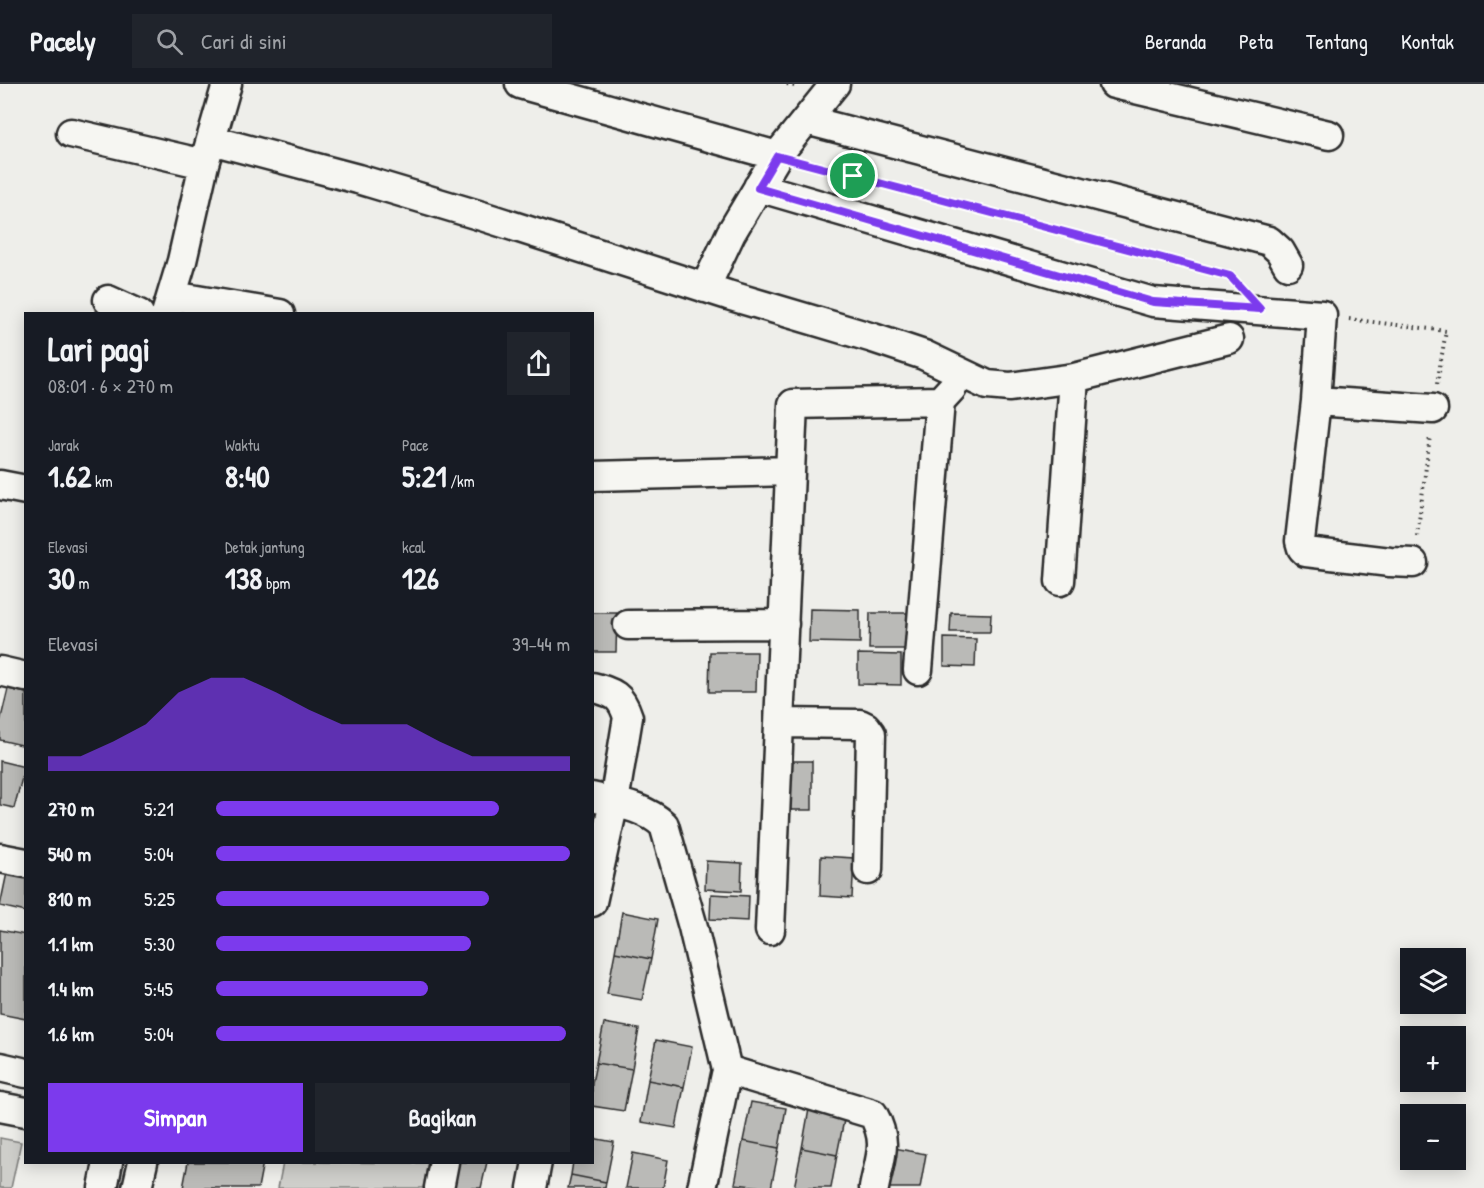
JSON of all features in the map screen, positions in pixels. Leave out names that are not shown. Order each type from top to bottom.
[{"type":"street","points":[[227,84],[170,305],[256,312]]},
{"type":"street","points":[[520,84],[777,156]]},
{"type":"street","points":[[705,288],[731,233],[777,156],[835,84]]},
{"type":"street","points":[[1114,84],[1329,135]]},
{"type":"street","points":[[806,120],[1269,241],[1280,251],[1288,265]]},
{"type":"street","points":[[71,133],[208,152],[358,179],[873,338],[924,355],[987,385],[999,387],[1074,378],[1229,339]]},
{"type":"street","points":[[758,188],[1153,302],[1322,315],[1316,401],[1300,541],[1302,549],[1306,552],[1413,563]]},
{"type":"street","points":[[108,300],[135,312]]},
{"type":"street","points":[[918,670],[940,401],[965,373]]},
{"type":"street","points":[[1060,581],[1074,378]]},
{"type":"street","points":[[770,930],[793,404],[940,401]]},
{"type":"street","points":[[1316,401],[1433,409]]},
{"type":"street","points":[[594,476],[790,471]]},
{"type":"street","points":[[0,485],[24,490]]},
{"type":"street","points":[[628,625],[784,624]]},
{"type":"street","points":[[0,671],[24,677]]},
{"type":"street","points":[[594,688],[612,692],[624,704],[628,717],[603,800],[594,883]]},
{"type":"street","points":[[780,723],[860,724],[866,727],[871,734],[868,870]]},
{"type":"street","points":[[603,800],[643,811],[664,825],[693,927],[727,1070],[702,1188]]},
{"type":"street","points":[[0,858],[24,863]]},
{"type":"street","points":[[0,1068],[24,1073]]},
{"type":"street","points":[[727,1070],[873,1114],[881,1129],[883,1143],[873,1188]]},
{"type":"street","points":[[0,1107],[24,1112]]},
{"type":"street","points":[[103,1188],[108,1164]]},
{"type":"street","points":[[137,1188],[143,1164]]},
{"type":"street","points":[[440,1188],[444,1164]]},
{"type":"street","points":[[532,1188],[537,1164]]},
{"type":"path","points":[[777,156],[1230,276],[1260,309]]},
{"type":"shaded area","points":[[0,1138],[21,1142],[11,1188],[0,1188]]},
{"type":"shaded area","points":[[283,1164],[428,1164],[423,1188],[278,1188]]},
{"type":"building","points":[[810,609],[860,610],[860,643],[809,642]]},
{"type":"building","points":[[594,613],[617,613],[616,652],[594,652]]},
{"type":"building","points":[[870,613],[908,613],[907,649],[869,649]]},
{"type":"building","points":[[951,613],[991,614],[990,632],[950,632]]},
{"type":"building","points":[[944,638],[976,639],[975,667],[944,666]]},
{"type":"building","points":[[710,652],[757,652],[756,692],[709,692]]},
{"type":"building","points":[[858,654],[901,655],[901,685],[858,684]]},
{"type":"building","points":[[8,689],[24,693],[24,746],[0,740],[0,722]]},
{"type":"building","points":[[0,761],[24,767],[14,808],[0,805]]},
{"type":"building","points":[[786,761],[812,761],[812,810],[786,810]]},
{"type":"building","points":[[821,856],[854,858],[852,898],[820,896]]},
{"type":"building","points":[[706,861],[742,863],[741,891],[705,889]]},
{"type":"building","points":[[9,863],[24,867],[24,912],[0,906]]},
{"type":"building","points":[[711,894],[749,896],[748,921],[710,919]]},
{"type":"building","points":[[622,912],[658,919],[651,959],[615,952]]},
{"type":"building","points":[[0,930],[24,935],[24,1019],[0,1014]]},
{"type":"building","points":[[615,952],[651,959],[642,1000],[607,994]]},
{"type":"building","points":[[604,1023],[639,1029],[632,1069],[596,1063]]},
{"type":"building","points":[[656,1040],[692,1047],[684,1087],[648,1080]]},
{"type":"building","points":[[596,1063],[632,1069],[624,1111],[594,1106]]},
{"type":"building","points":[[648,1080],[684,1087],[676,1128],[641,1122]]},
{"type":"building","points":[[751,1102],[786,1108],[779,1148],[743,1141]]},
{"type":"building","points":[[809,1109],[845,1115],[837,1155],[802,1148]]},
{"type":"building","points":[[594,1138],[614,1142],[606,1182],[571,1175],[573,1164],[594,1164]]},
{"type":"building","points":[[743,1141],[779,1148],[771,1188],[735,1184]]},
{"type":"building","points":[[889,1147],[926,1154],[920,1188],[881,1188]]},
{"type":"building","points":[[802,1148],[837,1155],[831,1188],[794,1188]]},
{"type":"building","points":[[633,1153],[668,1160],[663,1188],[626,1188]]},
{"type":"building","points":[[188,1164],[263,1164],[258,1188],[183,1188]]},
{"type":"building","points":[[448,1164],[487,1164],[481,1188],[443,1188]]},
{"type":"building","points":[[571,1175],[606,1182],[605,1188],[568,1188]]},
{"type":"route","points":[[777,156],[853,176],[1230,276],[1260,309],[1153,302],[758,188],[777,156]]}]
